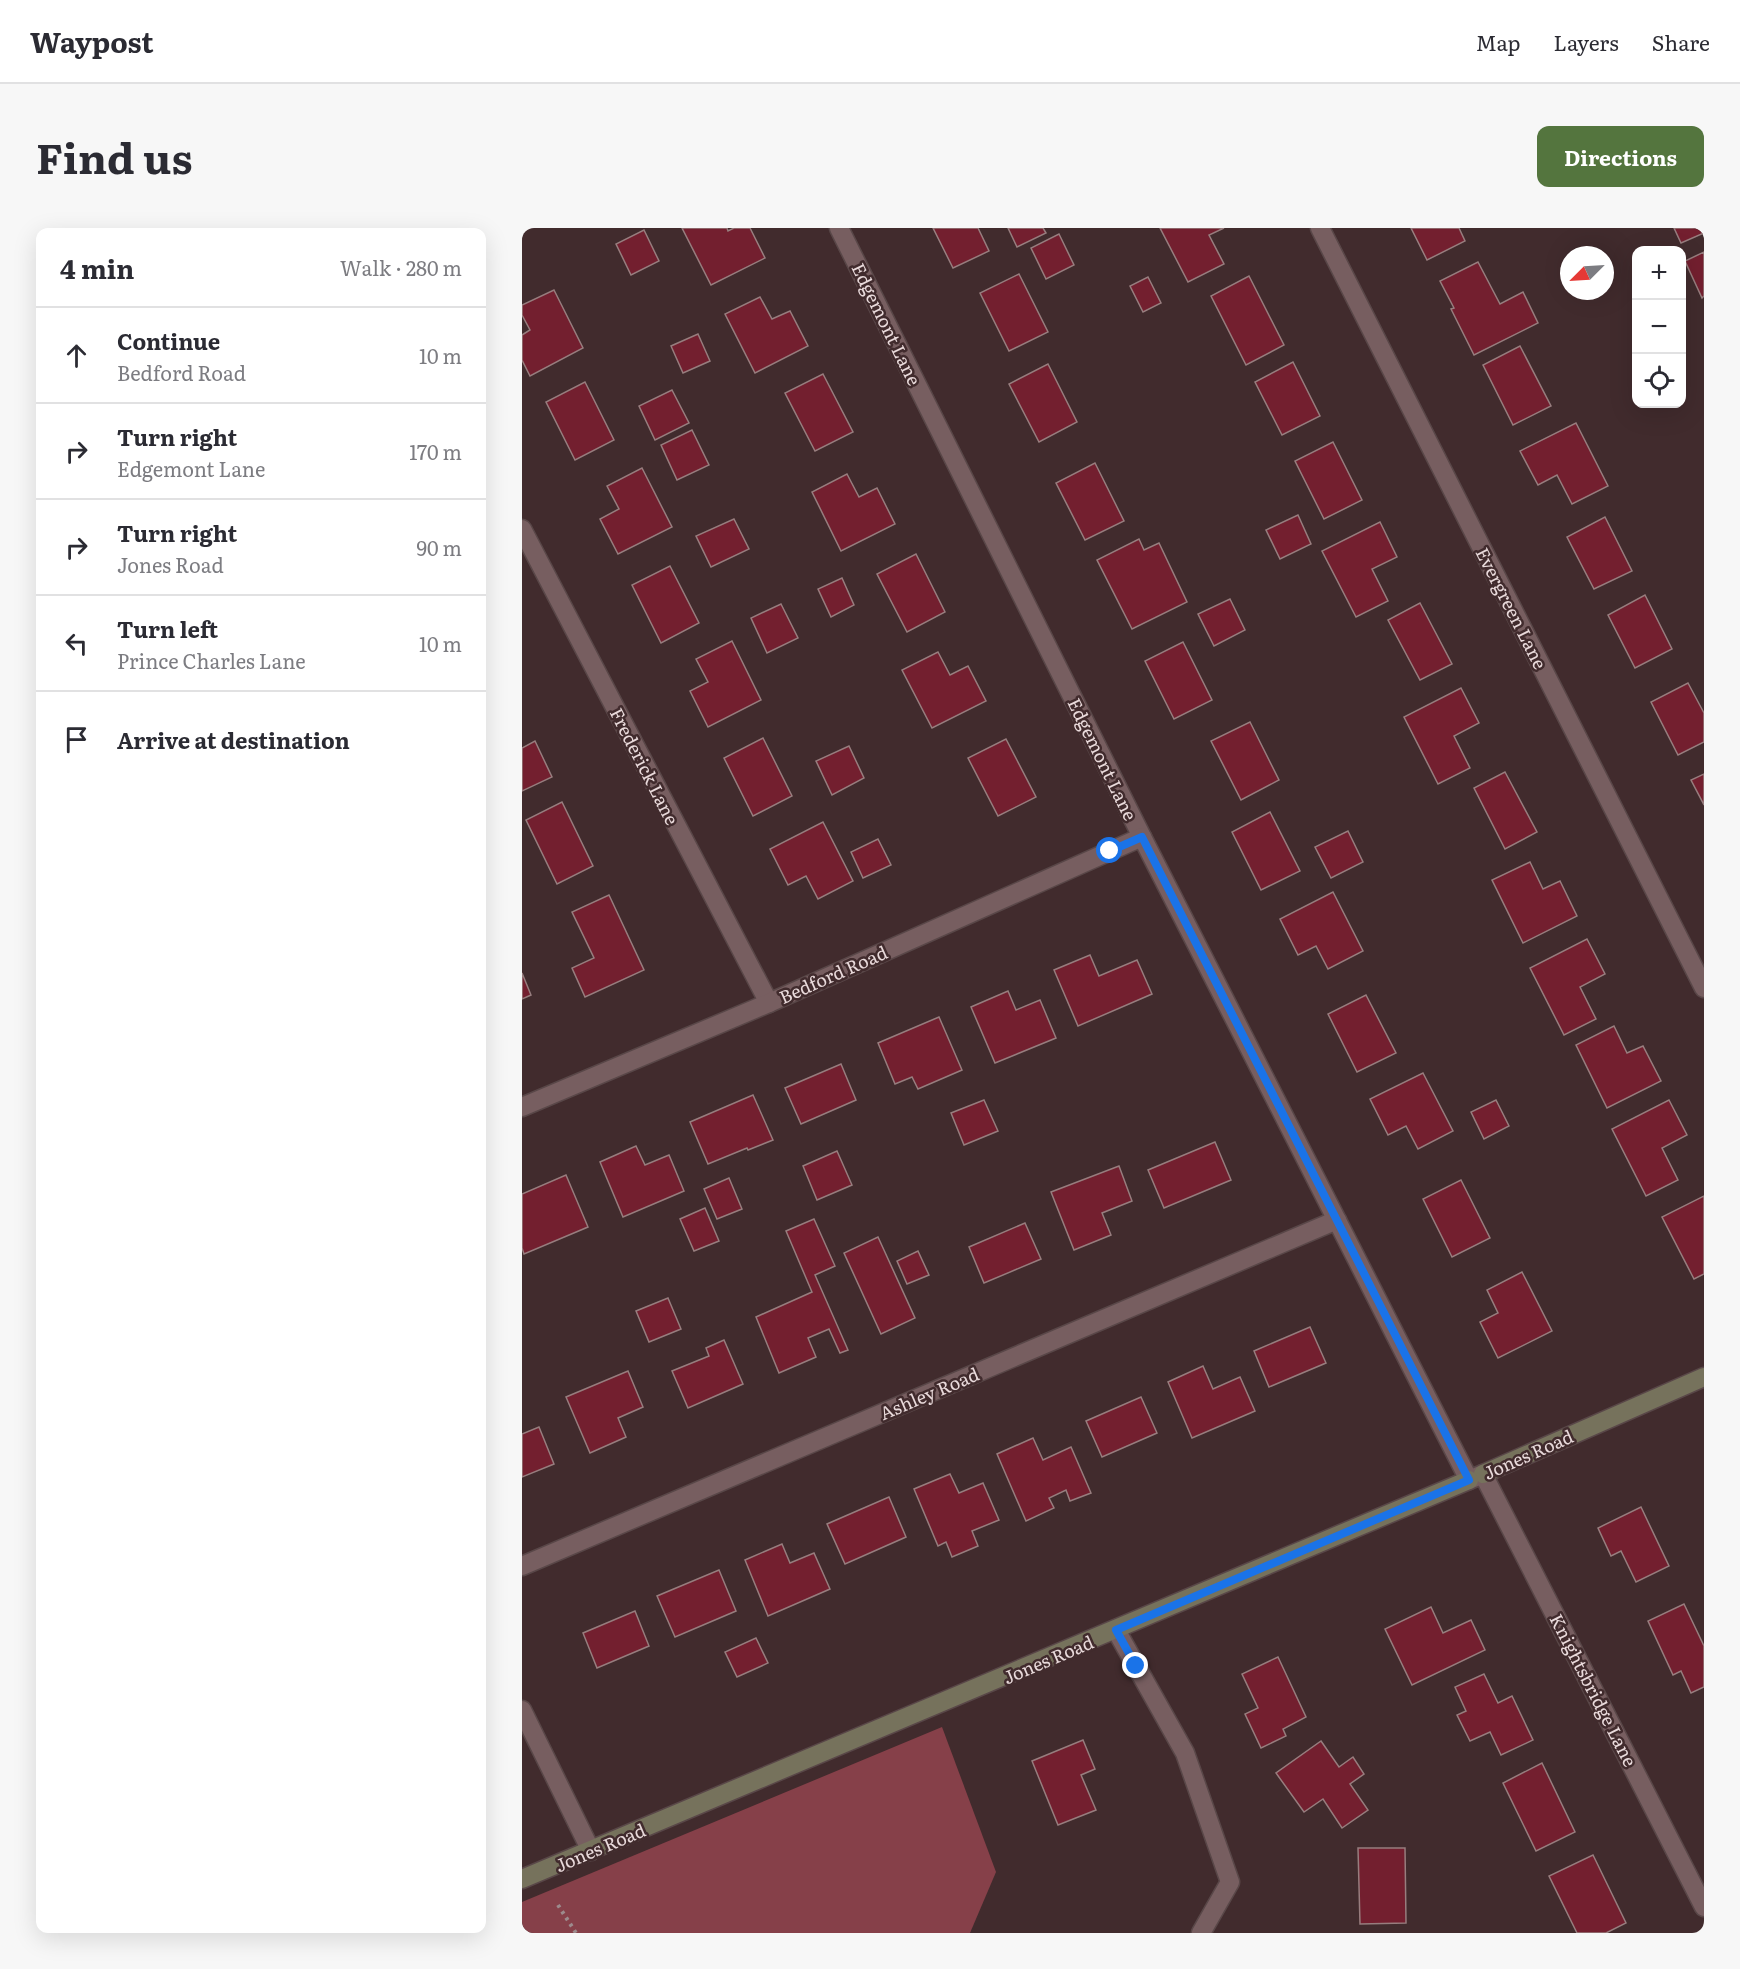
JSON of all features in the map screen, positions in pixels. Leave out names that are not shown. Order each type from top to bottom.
[{"type":"street","name":"Edgemont Lane","points":[[839,228],[1142,837],[1337,1220],[1476,1477]]},
{"type":"street","name":"Evergreen Lane","points":[[1320,228],[1704,988]]},
{"type":"street","name":"Frederick Lane","points":[[522,528],[769,1003]]},
{"type":"street","name":"Bedford Road","points":[[522,1107],[769,1003],[1142,837]]},
{"type":"street","name":"Ashley Road","points":[[522,1566],[1337,1220]]},
{"type":"street","name":"Jones Road","points":[[522,1880],[1476,1477],[1704,1377]]},
{"type":"street","name":"Knightsbridge Lane","points":[[1476,1477],[1704,1907]]},
{"type":"street","points":[[1116,1630],[1185,1753],[1230,1882],[1201,1933]]},
{"type":"street","points":[[522,1710],[591,1851]]},
{"type":"path","points":[[558,1905],[576,1933]]},
{"type":"shaded area","points":[[942,1727],[996,1872],[970,1933],[522,1933],[522,1902]]},
{"type":"building","points":[[682,228],[727,228],[728,231],[734,228],[750,228],[765,258],[711,285]]},
{"type":"building","points":[[933,228],[978,228],[989,251],[953,268]]},
{"type":"building","points":[[1008,228],[1043,228],[1046,233],[1017,247]]},
{"type":"building","points":[[1160,228],[1224,228],[1209,235],[1224,264],[1188,282]]},
{"type":"building","points":[[1411,228],[1459,228],[1465,241],[1427,260]]},
{"type":"building","points":[[1674,228],[1704,228],[1704,233],[1681,243]]},
{"type":"building","points":[[644,230],[659,261],[631,275],[616,244]]},
{"type":"building","points":[[1059,234],[1074,265],[1046,279],[1031,248]]},
{"type":"building","points":[[1704,252],[1704,296],[1702,298],[1686,263],[1686,261]]},
{"type":"building","points":[[1478,262],[1500,304],[1523,292],[1538,323],[1474,355],[1440,281]]},
{"type":"building","points":[[1019,274],[1048,332],[1009,351],[980,293]]},
{"type":"building","points":[[1249,276],[1284,345],[1246,365],[1211,296]]},
{"type":"building","points":[[1148,277],[1161,303],[1143,312],[1130,286]]},
{"type":"building","points":[[554,290],[583,348],[530,376],[522,360],[522,335],[530,330],[522,315],[522,305]]},
{"type":"building","points":[[760,297],[772,319],[790,311],[808,346],[755,373],[725,314]]},
{"type":"building","points":[[698,334],[710,361],[683,373],[671,346]]},
{"type":"building","points":[[1520,346],[1551,406],[1513,425],[1483,365]]},
{"type":"building","points":[[1293,362],[1320,416],[1282,435],[1255,382]]},
{"type":"building","points":[[1048,364],[1077,422],[1039,442],[1009,384]]},
{"type":"building","points":[[823,374],[853,432],[815,451],[785,393]]},
{"type":"building","points":[[585,382],[614,440],[575,460],[546,402]]},
{"type":"building","points":[[672,390],[689,423],[655,440],[639,406]]},
{"type":"building","points":[[1576,423],[1608,486],[1572,504],[1557,475],[1538,485],[1520,451]]},
{"type":"building","points":[[692,430],[709,465],[677,480],[661,445]]},
{"type":"building","points":[[1333,442],[1362,500],[1324,519],[1295,461]]},
{"type":"building","points":[[1095,463],[1124,521],[1085,540],[1056,483]]},
{"type":"building","points":[[642,468],[672,527],[618,554],[600,519],[619,509],[607,486]]},
{"type":"building","points":[[847,474],[859,497],[877,488],[895,524],[841,551],[812,492]]},
{"type":"building","points":[[1298,515],[1311,544],[1280,559],[1266,530]]},
{"type":"building","points":[[1605,517],[1632,571],[1594,589],[1567,537]]},
{"type":"building","points":[[734,519],[749,549],[711,567],[696,536]]},
{"type":"building","points":[[1380,522],[1397,557],[1372,569],[1388,601],[1356,617],[1322,551]]},
{"type":"building","points":[[1139,539],[1144,550],[1159,543],[1187,602],[1132,629],[1097,560]]},
{"type":"building","points":[[916,554],[945,612],[907,632],[877,574]]},
{"type":"building","points":[[670,566],[699,623],[661,643],[632,585]]},
{"type":"building","points":[[842,578],[854,605],[831,617],[818,589]]},
{"type":"building","points":[[1645,595],[1672,649],[1635,668],[1608,615]]},
{"type":"building","points":[[1230,599],[1245,630],[1214,646],[1198,614]]},
{"type":"building","points":[[1420,603],[1452,664],[1420,680],[1388,620]]},
{"type":"building","points":[[781,604],[798,638],[767,653],[751,618]]},
{"type":"building","points":[[732,641],[761,700],[708,727],[690,691],[708,682],[696,659]]},
{"type":"building","points":[[1183,642],[1212,700],[1174,719],[1145,661]]},
{"type":"building","points":[[938,652],[950,675],[968,666],[986,701],[932,728],[902,670]]},
{"type":"building","points":[[1688,683],[1704,713],[1704,742],[1678,755],[1651,702]]},
{"type":"building","points":[[1461,688],[1479,723],[1454,736],[1470,768],[1438,784],[1404,717]]},
{"type":"building","points":[[1250,722],[1279,780],[1241,800],[1211,741]]},
{"type":"building","points":[[763,738],[792,796],[753,816],[724,758]]},
{"type":"building","points":[[1006,739],[1036,797],[998,816],[968,758]]},
{"type":"building","points":[[535,741],[552,777],[522,791],[522,748]]},
{"type":"building","points":[[849,746],[864,778],[832,795],[816,761]]},
{"type":"building","points":[[1505,772],[1537,832],[1505,849],[1474,788]]},
{"type":"building","points":[[1704,774],[1704,805],[1691,780]]},
{"type":"building","points":[[562,802],[593,866],[557,884],[526,820]]},
{"type":"building","points":[[1270,812],[1300,871],[1261,890],[1232,832]]},
{"type":"building","points":[[823,822],[853,881],[818,899],[806,876],[788,885],[770,849]]},
{"type":"building","points":[[1348,831],[1363,862],[1331,878],[1315,847]]},
{"type":"building","points":[[878,839],[891,865],[863,878],[851,852]]},
{"type":"building","points":[[1530,862],[1543,889],[1560,881],[1577,916],[1523,943],[1492,880]]},
{"type":"building","points":[[1333,892],[1363,951],[1328,969],[1316,946],[1298,955],[1280,919]]},
{"type":"building","points":[[609,895],[644,970],[585,997],[572,968],[594,958],[572,912]]},
{"type":"building","points":[[1587,939],[1605,974],[1580,987],[1596,1019],[1564,1035],[1530,968]]},
{"type":"building","points":[[1090,955],[1099,976],[1137,960],[1152,994],[1078,1026],[1054,970]]},
{"type":"building","points":[[522,973],[531,995],[522,999]]},
{"type":"building","points":[[1008,991],[1016,1010],[1040,1000],[1056,1038],[995,1063],[971,1007]]},
{"type":"building","points":[[1366,995],[1396,1053],[1357,1072],[1328,1014]]},
{"type":"building","points":[[939,1017],[962,1070],[918,1089],[912,1077],[895,1084],[878,1043]]},
{"type":"building","points":[[1614,1026],[1627,1053],[1643,1046],[1661,1081],[1607,1108],[1576,1045]]},
{"type":"building","points":[[841,1064],[856,1100],[801,1124],[785,1088]]},
{"type":"building","points":[[1423,1073],[1453,1131],[1418,1149],[1406,1126],[1388,1135],[1370,1099]]},
{"type":"building","points":[[753,1095],[773,1140],[708,1164],[690,1122]]},
{"type":"building","points":[[984,1100],[998,1131],[964,1145],[951,1113]]},
{"type":"building","points":[[1496,1100],[1509,1126],[1484,1139],[1471,1112]]},
{"type":"building","points":[[1669,1100],[1687,1135],[1662,1148],[1678,1180],[1646,1196],[1612,1129]]},
{"type":"building","points":[[1215,1142],[1231,1180],[1164,1208],[1148,1170]]},
{"type":"building","points":[[636,1146],[645,1165],[669,1155],[684,1191],[623,1217],[600,1162]]},
{"type":"building","points":[[837,1151],[852,1185],[817,1200],[803,1166]]},
{"type":"building","points":[[1119,1166],[1132,1201],[1102,1213],[1111,1235],[1074,1250],[1051,1192]]},
{"type":"building","points":[[566,1175],[588,1227],[524,1254],[522,1194]]},
{"type":"building","points":[[729,1178],[742,1209],[717,1219],[704,1189]]},
{"type":"building","points":[[1461,1180],[1490,1238],[1452,1257],[1423,1199]]},
{"type":"building","points":[[1704,1196],[1704,1274],[1694,1279],[1662,1217]]},
{"type":"building","points":[[705,1208],[719,1241],[694,1251],[680,1219]]},
{"type":"building","points":[[814,1219],[835,1266],[815,1275],[848,1350],[840,1353],[829,1329],[808,1338],[816,1357],[779,1373],[756,1317],[812,1292],[786,1231]]},
{"type":"building","points":[[1025,1223],[1041,1259],[984,1283],[969,1247]]},
{"type":"building","points":[[878,1237],[915,1318],[881,1334],[844,1253]]},
{"type":"building","points":[[918,1251],[929,1275],[907,1284],[897,1261]]},
{"type":"building","points":[[1522,1272],[1552,1331],[1498,1358],[1480,1322],[1498,1313],[1487,1290]]},
{"type":"building","points":[[668,1298],[681,1329],[649,1342],[636,1311]]},
{"type":"building","points":[[1310,1327],[1326,1363],[1269,1387],[1254,1351]]},
{"type":"building","points":[[724,1340],[743,1384],[688,1408],[672,1371],[709,1356],[706,1348]]},
{"type":"building","points":[[1203,1366],[1213,1389],[1240,1377],[1255,1411],[1192,1438],[1168,1382]]},
{"type":"building","points":[[628,1371],[643,1407],[618,1418],[626,1437],[590,1453],[566,1397]]},
{"type":"building","points":[[1141,1397],[1157,1433],[1102,1457],[1086,1421]]},
{"type":"building","points":[[539,1427],[554,1464],[522,1477],[522,1434]]},
{"type":"building","points":[[1033,1438],[1043,1460],[1071,1447],[1091,1493],[1070,1501],[1066,1490],[1049,1498],[1054,1508],[1026,1521],[997,1454]]},
{"type":"building","points":[[950,1474],[959,1493],[983,1483],[999,1520],[972,1531],[978,1546],[952,1557],[946,1542],[938,1546],[914,1489]]},
{"type":"building","points":[[889,1497],[906,1537],[845,1564],[827,1524]]},
{"type":"building","points":[[1641,1507],[1669,1566],[1636,1582],[1621,1551],[1611,1556],[1598,1528]]},
{"type":"building","points":[[782,1544],[790,1563],[814,1553],[830,1589],[768,1616],[745,1560]]},
{"type":"building","points":[[719,1570],[736,1611],[675,1637],[657,1596]]},
{"type":"building","points":[[1684,1604],[1704,1646],[1704,1687],[1691,1693],[1681,1671],[1673,1675],[1648,1621]]},
{"type":"building","points":[[1431,1607],[1443,1633],[1471,1620],[1485,1650],[1412,1685],[1385,1629]]},
{"type":"building","points":[[635,1611],[649,1646],[597,1668],[583,1633]]},
{"type":"building","points":[[756,1638],[768,1663],[737,1677],[725,1652]]},
{"type":"building","points":[[1278,1657],[1306,1717],[1283,1729],[1286,1736],[1261,1748],[1245,1714],[1258,1708],[1242,1674]]},
{"type":"building","points":[[1484,1674],[1498,1703],[1512,1696],[1533,1740],[1501,1755],[1490,1732],[1470,1741],[1457,1715],[1466,1711],[1455,1687]]},
{"type":"building","points":[[1083,1740],[1095,1769],[1081,1775],[1096,1810],[1058,1825],[1032,1761]]},
{"type":"building","points":[[1321,1741],[1339,1767],[1353,1757],[1364,1774],[1350,1784],[1368,1810],[1342,1828],[1323,1799],[1304,1812],[1276,1773]]},
{"type":"building","points":[[1542,1763],[1575,1832],[1536,1851],[1503,1783]]},
{"type":"building","points":[[1358,1848],[1405,1848],[1406,1923],[1360,1924]]},
{"type":"building","points":[[1593,1855],[1626,1923],[1606,1933],[1577,1933],[1549,1876]]},
{"type":"route","points":[[1110,851],[1142,837],[1469,1480],[1116,1630],[1136,1666]]}]
